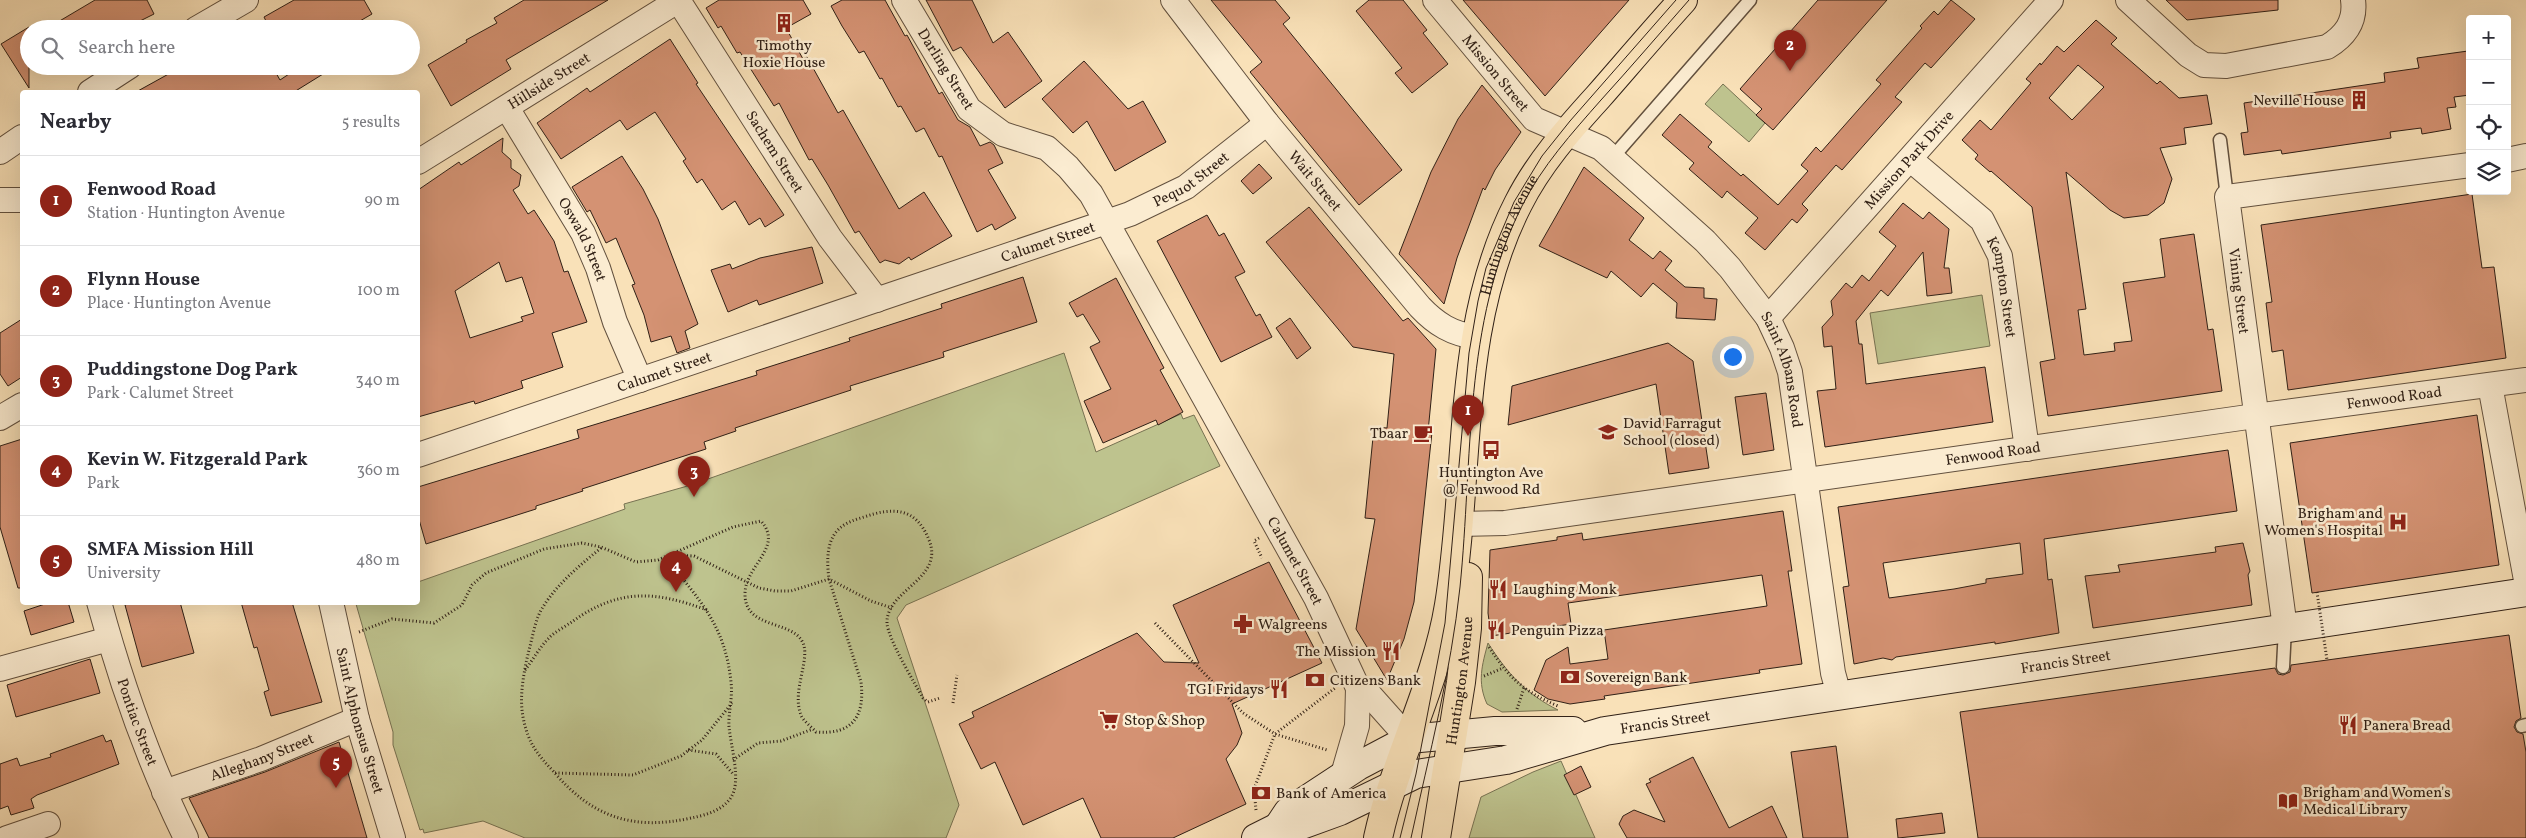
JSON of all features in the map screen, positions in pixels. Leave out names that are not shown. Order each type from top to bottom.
[{"type":"main road","name":"Huntington Avenue","points":[[1378,838],[1447,615],[1459,524],[1476,337],[1490,270],[1503,236],[1526,189],[1566,133],[1682,0]]},
{"type":"main road","name":"Huntington Avenue","points":[[1436,838],[1448,769],[1466,628],[1469,583],[1459,524]]},
{"type":"main road","name":"Francis Street","points":[[1267,833],[1296,827],[1340,811],[1393,787],[1416,774],[1506,760],[1605,731],[2526,592]]},
{"type":"main road","name":"Francis Street","points":[[1410,739],[1505,731],[1605,731]]},
{"type":"main road","points":[[1267,833],[1288,812],[1358,766],[1410,739]]},
{"type":"street","points":[[212,20],[246,0]]},
{"type":"street","name":"Hillside Street","points":[[420,161],[508,108],[679,0]]},
{"type":"street","name":"Sachem Street","points":[[679,0],[830,238],[877,300]]},
{"type":"street","name":"Darling Street","points":[[904,0],[969,109],[1003,134],[1047,148],[1068,167],[1091,194],[1108,223]]},
{"type":"street","name":"Wait Street","points":[[1173,0],[1267,123],[1426,313],[1442,327],[1461,335],[1476,337]]},
{"type":"street","name":"Mission Street","points":[[1435,0],[1534,120],[1566,133]]},
{"type":"street","name":"Mission Park Drive","points":[[1768,318],[1911,160],[2051,0]]},
{"type":"street","points":[[2128,0],[2196,61],[2215,66],[2327,47],[2341,37],[2351,24],[2354,17],[2353,0]]},
{"type":"street","points":[[93,90],[116,75]]},
{"type":"street","name":"Oswald Street","points":[[508,108],[582,233],[598,268],[615,322],[640,380]]},
{"type":"street","name":"Pequot Street","points":[[1108,223],[1186,188],[1267,123]]},
{"type":"street","name":"Saint Albans Road","points":[[1566,133],[1601,148],[1705,241],[1730,268],[1768,318],[1782,348],[1790,372],[1834,673],[1839,695]]},
{"type":"street","points":[[0,152],[20,138]]},
{"type":"street","points":[[2511,159],[2526,156]]},
{"type":"street","name":"Kempton Street","points":[[1911,160],[1982,220],[2000,256],[2027,449]]},
{"type":"street","points":[[2227,196],[2466,166]]},
{"type":"street","name":"Vining Street","points":[[2227,196],[2255,416],[2285,628]]},
{"type":"street","points":[[0,200],[20,200]]},
{"type":"street","name":"Calumet Street","points":[[420,454],[1108,223],[1316,598],[1349,686],[1368,693],[1410,739]]},
{"type":"street","name":"Fenwood Road","points":[[1459,524],[1505,523],[2255,416],[2526,380]]},
{"type":"street","points":[[2490,385],[2526,580]]},
{"type":"street","points":[[0,418],[20,406]]},
{"type":"street","name":"Pontiac Street","points":[[100,605],[109,639],[164,792],[186,838]]},
{"type":"street","name":"Saint Alphonsus Street","points":[[333,605],[357,718],[393,838]]},
{"type":"street","points":[[0,669],[109,639]]},
{"type":"street","points":[[1342,778],[1357,726],[1349,686]]},
{"type":"street","name":"Alleghany Street","points":[[164,792],[261,759],[357,718]]},
{"type":"street","points":[[7,838],[48,824]]},
{"type":"lane","points":[[1612,158],[1750,0]]},
{"type":"lane","points":[[2220,140],[2227,196]]},
{"type":"lane","points":[[2283,667],[2285,628]]},
{"type":"path","points":[[359,632],[392,619],[434,624],[462,605],[472,585],[486,573],[544,549],[582,543],[601,547],[636,562],[666,558],[732,527],[761,521],[770,534],[769,542],[748,582],[746,599],[755,615],[764,622],[788,630],[799,636],[804,643],[806,654],[796,695],[801,717],[816,732],[831,733],[843,730],[856,718],[861,708],[861,682],[829,578],[827,563],[836,532],[850,522],[868,516],[886,511],[902,511],[914,518],[923,528],[933,553],[925,571],[892,608],[887,622],[891,635],[922,698],[928,702],[940,698]]},
{"type":"path","points":[[1254,541],[1262,558]]},
{"type":"path","points":[[601,547],[567,578],[542,608],[523,673],[523,717],[533,750],[569,791],[599,811],[625,821],[664,824],[704,816],[724,806],[734,792],[735,776],[729,724],[732,684],[726,648],[700,598],[666,558]]},
{"type":"path","points":[[672,555],[694,556],[760,588],[791,591],[829,578],[871,601],[892,608]]},
{"type":"path","points":[[2317,592],[2327,660]]},
{"type":"path","points":[[523,673],[548,638],[580,616],[616,599],[642,594],[680,600],[707,610]]},
{"type":"path","points":[[1155,623],[1243,713],[1275,734],[1334,752]]},
{"type":"path","points":[[1489,647],[1514,681],[1560,708]]},
{"type":"path","points":[[1481,677],[1503,668]]},
{"type":"path","points":[[953,703],[957,675]]},
{"type":"path","points":[[1256,810],[1254,789],[1275,734],[1349,686]]},
{"type":"path","points":[[1516,713],[1524,688]]},
{"type":"path","points":[[554,773],[633,776],[688,750],[702,740],[732,704]]},
{"type":"path","points":[[733,760],[758,743],[781,741],[813,729]]},
{"type":"path","points":[[688,750],[716,754],[735,776]]},
{"type":"green space","points":[[1723,84],[1765,123],[1749,142],[1705,104]]},
{"type":"green space","points":[[1982,295],[1990,346],[1878,364],[1870,313]]},
{"type":"green space","points":[[1064,353],[1096,452],[1181,414],[1183,419],[1194,415],[1220,466],[906,605],[897,618],[959,805],[946,838],[525,838],[483,821],[424,833],[423,829],[420,830],[393,745],[393,732],[356,605],[420,605],[420,581],[625,509],[624,504],[691,485]]},
{"type":"green space","points":[[1488,643],[1502,664],[1518,682],[1536,697],[1558,710],[1502,712],[1487,704],[1481,681],[1482,666]]},
{"type":"green space","points":[[1561,761],[1595,838],[1469,838],[1481,797]]},
{"type":"building","points":[[95,0],[147,0],[154,14],[142,20],[61,20]]},
{"type":"building","points":[[294,0],[364,0],[372,14],[362,20],[266,20],[264,17]]},
{"type":"building","points":[[524,0],[608,0],[506,60],[511,69],[451,106],[428,65],[467,42],[466,40],[497,23],[494,18]]},
{"type":"building","points":[[719,0],[803,0],[811,14],[786,28],[803,59],[807,57],[838,113],[843,110],[899,209],[924,192],[952,236],[911,260],[909,257],[899,264],[885,260],[880,263],[859,231],[855,233],[812,159],[809,160],[779,103],[774,106],[740,52],[737,53],[721,26],[718,28],[706,8]]},
{"type":"building","points":[[842,0],[885,0],[905,36],[907,35],[939,94],[942,92],[958,120],[970,127],[980,146],[990,142],[994,145],[1003,163],[988,170],[1016,218],[995,230],[992,224],[977,232],[942,156],[939,157],[924,128],[916,132],[901,106],[898,107],[882,78],[880,79],[864,51],[859,53],[842,26],[831,6]]},
{"type":"building","points":[[926,0],[972,0],[993,43],[1008,32],[1042,81],[1005,108],[961,47],[953,51]]},
{"type":"building","points":[[1211,0],[1275,0],[1290,18],[1283,24],[1402,170],[1359,205],[1250,72],[1262,62]]},
{"type":"building","points":[[1369,0],[1403,0],[1427,30],[1423,33],[1448,64],[1412,93],[1395,73],[1402,68],[1356,11]]},
{"type":"building","points":[[1463,0],[1629,0],[1545,96]]},
{"type":"building","points":[[1818,0],[1887,0],[1773,130],[1756,115],[1762,109],[1740,89]]},
{"type":"building","points":[[1951,0],[1975,19],[1931,68],[1925,63],[1895,97],[1902,102],[1842,170],[1836,165],[1802,204],[1808,210],[1797,223],[1792,219],[1765,250],[1745,233],[1758,218],[1727,191],[1722,198],[1689,169],[1694,163],[1662,135],[1680,114],[1712,142],[1708,147],[1741,176],[1743,174],[1778,205],[1808,171],[1801,165],[1816,147],[1821,152],[1881,84],[1876,80],[1922,28],[1920,26],[1934,11],[1938,15]]},
{"type":"building","points":[[2166,0],[2278,0],[2278,10],[2187,20]]},
{"type":"building","points":[[2096,20],[2117,38],[2111,44],[2157,84],[2160,81],[2179,98],[2207,95],[2212,124],[2184,128],[2186,144],[2160,148],[2172,179],[2164,203],[2148,215],[2124,218],[2110,210],[2066,172],[2086,309],[2078,310],[2084,355],[2115,351],[2114,343],[2132,341],[2123,283],[2165,277],[2160,239],[2194,234],[2208,330],[2213,329],[2222,391],[2048,416],[2040,362],[2055,359],[2032,207],[1975,159],[1978,155],[1962,140],[1980,120],[1991,130],[2031,83],[2026,79],[2040,63],[2041,65],[2057,46],[2064,52]],"holes":[[[2078,65],[2104,87],[2072,120],[2049,98]]]},
{"type":"building","points":[[20,32],[20,74],[1,44]]},
{"type":"building","points":[[670,39],[698,83],[696,84],[784,215],[765,227],[760,218],[749,225],[735,201],[722,210],[702,179],[697,183],[683,161],[686,159],[655,112],[627,130],[620,120],[561,159],[537,123],[587,88],[590,92]]},
{"type":"building","name":"Neville House","points":[[2466,51],[2466,96],[2454,97],[2456,107],[2447,108],[2451,129],[2422,134],[2421,128],[2390,132],[2391,138],[2282,154],[2281,150],[2244,155],[2241,133],[2248,132],[2244,103],[2385,82],[2384,73],[2419,68],[2417,58]]},
{"type":"building","points":[[1084,61],[1128,109],[1143,101],[1166,142],[1115,171],[1087,121],[1073,133],[1042,99]]},
{"type":"building","points":[[21,75],[29,75],[29,88]]},
{"type":"building","points":[[167,75],[277,75],[280,80],[288,75],[321,75],[297,90],[140,90]]},
{"type":"building","points":[[1482,85],[1521,132],[1495,170],[1485,190],[1483,188],[1457,258],[1444,304],[1399,254],[1431,172],[1458,119]]},
{"type":"building","points":[[503,138],[502,152],[511,160],[511,168],[521,175],[519,186],[513,190],[528,214],[534,210],[554,241],[564,272],[568,271],[587,322],[552,333],[563,367],[521,381],[523,388],[475,404],[474,401],[420,416],[420,189],[459,162],[461,165]],"holes":[[[499,262],[506,282],[522,277],[534,313],[521,317],[523,321],[470,338],[455,291]]]},
{"type":"building","points":[[622,156],[643,189],[658,219],[698,324],[685,331],[690,348],[677,353],[671,336],[651,342],[644,315],[632,285],[635,284],[616,238],[606,243],[590,210],[587,212],[572,187]]},
{"type":"building","points":[[1259,164],[1272,178],[1253,194],[1241,181]]},
{"type":"building","points":[[1584,167],[1644,218],[1629,240],[1653,259],[1660,251],[1672,261],[1665,270],[1685,287],[1704,288],[1704,298],[1717,299],[1715,320],[1676,318],[1677,303],[1653,283],[1641,297],[1611,271],[1607,278],[1539,246]]},
{"type":"building","points":[[2472,195],[2482,268],[2494,267],[2506,358],[2288,390],[2283,350],[2272,352],[2266,303],[2272,302],[2261,225]]},
{"type":"building","points":[[1903,203],[1923,219],[1929,212],[1949,229],[1944,268],[1949,268],[1952,293],[1927,296],[1923,252],[1888,296],[1881,290],[1856,321],[1859,344],[1862,344],[1866,384],[1985,367],[1993,422],[1825,447],[1817,391],[1836,389],[1832,346],[1824,347],[1822,327],[1833,315],[1831,301],[1846,283],[1852,288],[1862,275],[1869,281],[1896,246],[1879,232]]},
{"type":"building","points":[[1309,207],[1403,321],[1408,318],[1436,349],[1428,432],[1432,432],[1414,602],[1404,639],[1387,680],[1356,629],[1375,519],[1365,518],[1374,427],[1387,428],[1394,354],[1353,347],[1266,242]]},
{"type":"building","points":[[1207,215],[1219,236],[1224,233],[1245,272],[1235,277],[1256,316],[1260,314],[1272,337],[1221,362],[1157,241]]},
{"type":"building","points":[[812,247],[823,283],[759,305],[757,300],[728,312],[711,270],[730,264],[732,269],[760,258]]},
{"type":"building","points":[[1023,277],[1037,322],[943,352],[944,357],[850,386],[851,390],[735,428],[736,431],[704,442],[706,449],[582,489],[583,491],[536,506],[536,509],[426,544],[420,523],[420,486],[579,438],[577,430],[757,375],[756,371],[850,341],[849,338],[942,308],[941,304]]},
{"type":"building","points":[[1116,278],[1164,368],[1160,370],[1183,412],[1158,425],[1156,420],[1103,443],[1084,401],[1111,389],[1090,347],[1100,342],[1083,314],[1077,317],[1069,303]]},
{"type":"building","points":[[1290,318],[1311,348],[1297,359],[1276,328]]},
{"type":"building","points":[[20,320],[20,378],[8,386],[0,374],[0,333]]},
{"type":"building","points":[[1668,343],[1693,361],[1709,468],[1669,474],[1656,384],[1508,425],[1512,386]]},
{"type":"building","points":[[1766,393],[1774,450],[1743,455],[1735,397]]},
{"type":"building","points":[[2477,415],[2499,565],[2312,593],[2290,443]]},
{"type":"building","points":[[20,440],[20,588],[18,588],[0,527],[0,446]]},
{"type":"building","points":[[2228,450],[2237,511],[2044,539],[2048,580],[2052,579],[2059,633],[1995,644],[1995,642],[1896,657],[1892,660],[1883,658],[1854,664],[1843,587],[1849,586],[1838,507]],"holes":[[[2020,543],[2023,574],[1986,579],[1986,583],[1954,589],[1889,598],[1883,563]]]},
{"type":"building","points":[[1783,511],[1792,571],[1788,571],[1802,664],[1759,670],[1760,673],[1604,696],[1605,699],[1570,704],[1548,699],[1534,690],[1546,660],[1568,647],[1570,664],[1608,659],[1604,630],[1767,606],[1762,575],[1568,603],[1571,624],[1491,636],[1488,613],[1490,550],[1557,540],[1557,537],[1582,533],[1583,540]]},
{"type":"building","points":[[2243,543],[2250,571],[2248,575],[2252,605],[2093,628],[2085,576],[2120,572],[2118,565],[2216,552],[2215,547]]},
{"type":"building","points":[[1269,562],[1322,663],[1232,704],[1242,733],[1237,745],[1226,759],[1246,804],[1173,838],[1101,838],[1083,798],[1023,825],[995,762],[981,769],[959,724],[974,717],[972,712],[1137,633],[1164,662],[1199,663],[1173,605]]},
{"type":"building","points":[[42,605],[69,605],[74,622],[31,635],[24,611]]},
{"type":"building","points":[[125,605],[181,605],[194,653],[142,667]]},
{"type":"building","points":[[242,605],[293,605],[322,702],[271,716],[264,692],[269,690],[257,647],[254,648]]},
{"type":"building","points":[[2509,635],[2521,718],[2516,721],[2514,727],[2517,732],[2523,734],[2526,752],[2526,838],[1978,838],[1960,712],[2275,668],[2278,674],[2283,675],[2290,672],[2291,665]]},
{"type":"building","points":[[90,659],[100,693],[16,717],[7,685]]},
{"type":"building","points":[[103,735],[106,742],[111,740],[119,764],[37,795],[31,799],[34,808],[11,815],[8,806],[0,809],[0,764],[17,758],[20,766],[51,757],[50,754]]},
{"type":"building","points":[[339,742],[367,838],[209,838],[189,798],[265,772]]},
{"type":"building","points":[[1836,746],[1848,838],[1803,838],[1791,752]]},
{"type":"building","points":[[1693,757],[1729,828],[1772,806],[1787,838],[1627,838],[1619,824],[1623,816],[1634,810],[1665,822],[1646,784],[1651,782],[1649,779]]},
{"type":"building","points":[[1581,766],[1591,787],[1574,795],[1564,775]]},
{"type":"building","points":[[1942,813],[1945,833],[1898,838],[1896,819]]},
{"type":"tram line","points":[[1400,838],[1416,774],[1445,623],[1469,353],[1486,268],[1514,202],[1542,156],[1570,121],[1676,0]]},
{"type":"tram line","points":[[1411,838],[1439,713],[1456,619],[1464,539],[1474,392],[1480,344],[1489,297],[1503,251],[1530,191],[1558,150],[1689,0]]},
{"type":"place","name":"Timothy Hoxie House","points":[[784,23]]},
{"type":"place","name":"Flynn House","points":[[1790,71]]},
{"type":"place","name":"Neville House","points":[[2359,100]]},
{"type":"place","name":"David Farragut School (closed)","points":[[1608,432]]},
{"type":"place","name":"Tbaar","points":[[1423,433]]},
{"type":"place","name":"Fenwood Road","points":[[1468,436]]},
{"type":"place","name":"Huntington Ave @ Fenwood Rd","points":[[1491,450]]},
{"type":"place","name":"Puddingstone Dog Park","points":[[694,497]]},
{"type":"place","name":"Brigham and Women's Hospital","points":[[2398,522]]},
{"type":"place","name":"Laughing Monk","points":[[1498,589]]},
{"type":"place","name":"Kevin W. Fitzgerald Park","points":[[676,592]]},
{"type":"place","name":"Walgreens","points":[[1243,624]]},
{"type":"place","name":"Penguin Pizza","points":[[1496,630]]},
{"type":"place","name":"The Mission","points":[[1391,651]]},
{"type":"place","name":"Sovereign Bank","points":[[1570,677]]},
{"type":"place","name":"Citizens Bank","points":[[1315,680]]},
{"type":"place","name":"TGI Fridays","points":[[1279,689]]},
{"type":"place","name":"Stop & Shop","points":[[1109,720]]},
{"type":"place","name":"Panera Bread","points":[[2348,725]]},
{"type":"place","name":"SMFA Mission Hill","points":[[336,788]]},
{"type":"place","name":"Bank of America","points":[[1261,793]]},
{"type":"place","name":"Brigham and Women's Medical Library","points":[[2288,801]]}]
